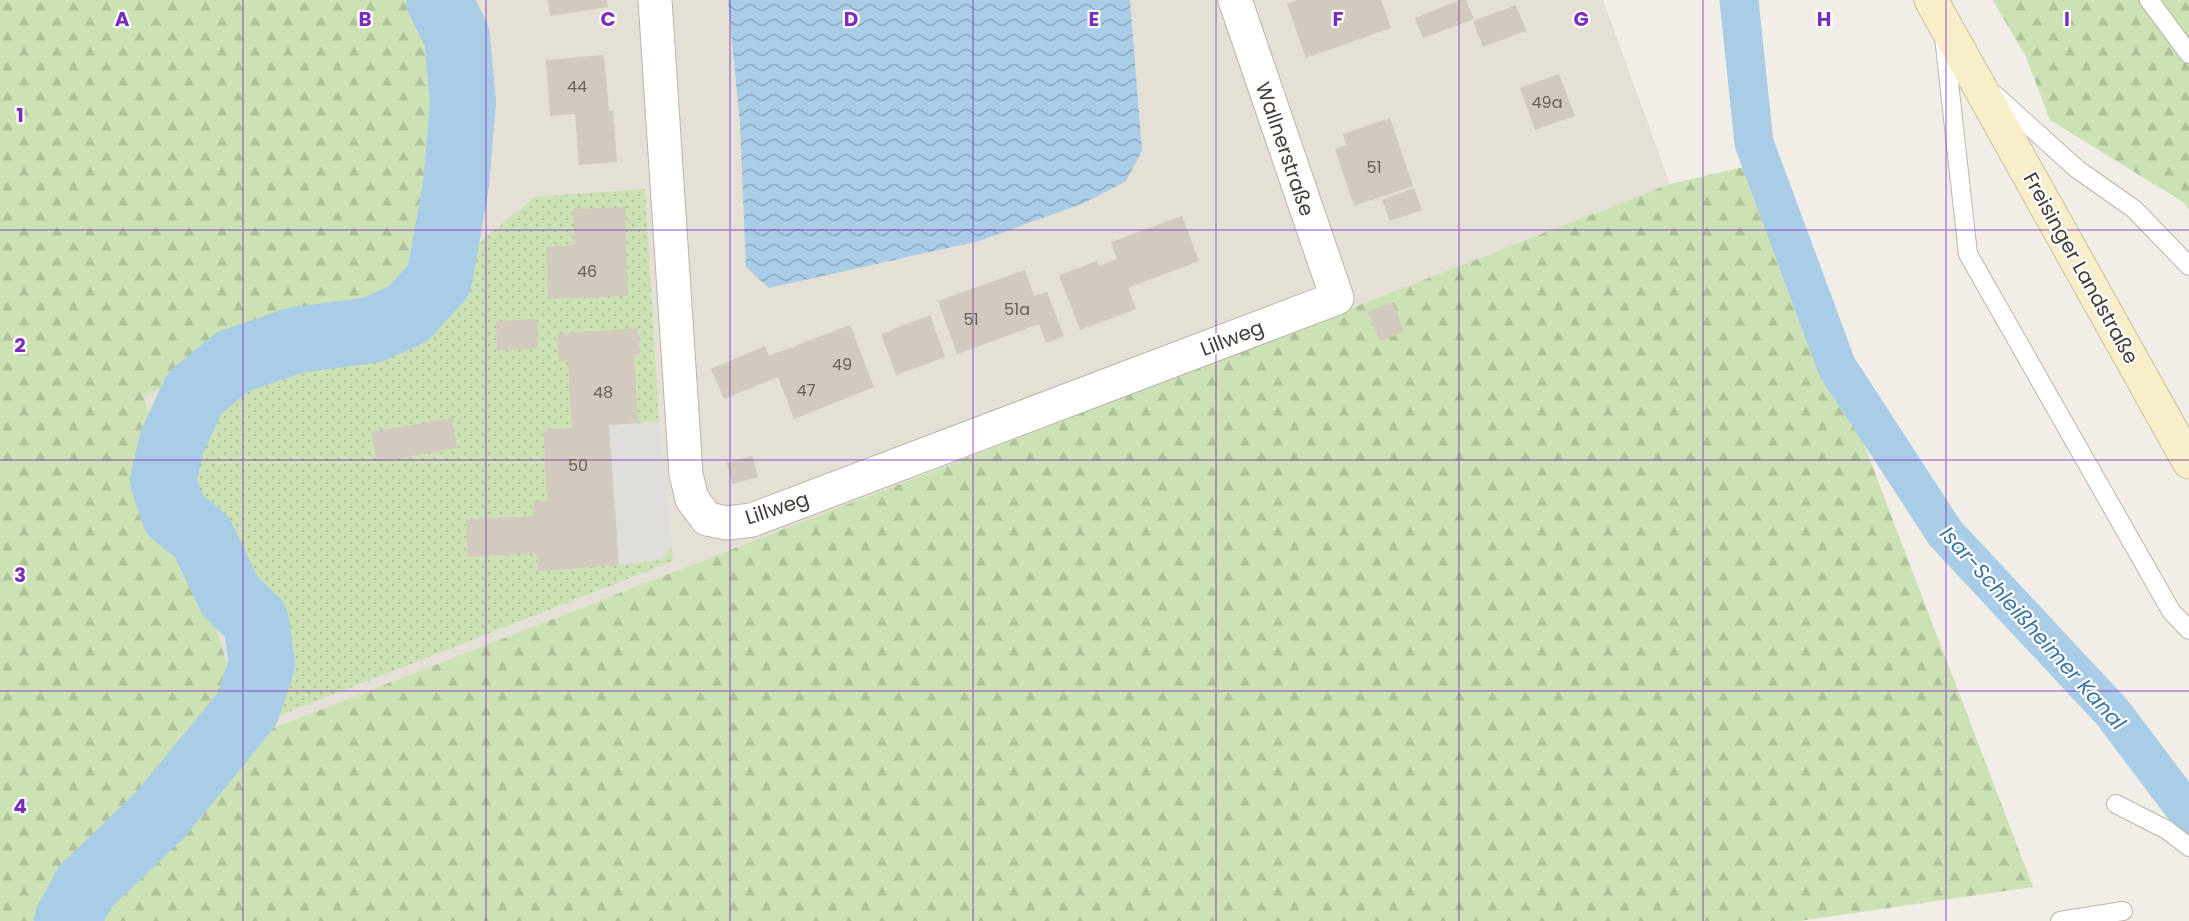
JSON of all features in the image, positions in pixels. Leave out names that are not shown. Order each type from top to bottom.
[{"type":"main road","name":"Freisinger Landstraße","points":[[1936,9],[2189,462]]},
{"type":"street","name":"Lillweg","points":[[655,0],[686,474],[692,499],[706,519],[727,523],[752,520],[1337,298]]},
{"type":"street","name":"Wallnerstraße","points":[[1235,0],[1337,298]]},
{"type":"lane","points":[[2149,0],[2189,54]]},
{"type":"lane","points":[[1936,9],[1968,254],[2171,611],[2189,630]]},
{"type":"lane","points":[[1972,74],[2032,131],[2077,169],[2134,210],[2189,266]]},
{"type":"lane","points":[[2116,804],[2167,830],[2189,847]]},
{"type":"lane","points":[[2060,921],[2123,911]]},
{"type":"shaded area","points":[[457,0],[1603,0],[1670,184],[250,737],[143,395],[386,312],[469,212],[484,156]]},
{"type":"shaded area","points":[[659,422],[672,547],[660,560],[619,565],[609,425]]},
{"type":"green space","points":[[0,0],[457,0],[484,156],[469,212],[386,312],[143,395],[250,737],[1670,184],[1757,164],[2033,887],[1799,921],[0,921]]},
{"type":"green space","points":[[1993,0],[2189,0],[2189,210],[2183,202],[2050,120],[2026,57]]},
{"type":"green space","points":[[645,189],[659,422],[543,430],[547,501],[533,502],[534,516],[467,519],[468,557],[536,553],[538,571],[660,560],[672,547],[673,561],[255,725],[274,690],[274,652],[267,621],[248,585],[216,540],[198,506],[189,462],[193,426],[242,376],[373,346],[423,323],[468,252],[535,197]]},
{"type":"water","points":[[728,0],[1130,0],[1142,151],[1126,181],[1084,203],[979,241],[769,288],[746,267],[740,123]]},
{"type":"building","points":[[548,0],[607,0],[608,7],[550,16]]},
{"type":"building","points":[[1298,0],[1381,0],[1391,28],[1306,58],[1287,4]]},
{"type":"building","points":[[1460,0],[1466,0],[1474,19],[1423,38],[1415,18]]},
{"type":"building","points":[[1516,5],[1526,31],[1483,47],[1473,21]]},
{"type":"building","points":[[604,55],[609,111],[613,111],[617,162],[579,165],[575,114],[550,116],[546,60]]},
{"type":"building","points":[[1559,74],[1575,116],[1535,130],[1520,88]]},
{"type":"building","points":[[1390,118],[1413,186],[1354,206],[1335,149],[1346,145],[1343,134]]},
{"type":"building","points":[[1414,188],[1422,210],[1390,221],[1382,200]]},
{"type":"building","points":[[625,207],[628,296],[548,299],[546,247],[575,245],[573,209]]},
{"type":"building","points":[[1182,216],[1199,261],[1128,288],[1136,309],[1080,330],[1059,275],[1097,261],[1099,266],[1117,259],[1111,242]]},
{"type":"building","points":[[1025,270],[1034,296],[1047,292],[1064,336],[1046,343],[1039,324],[957,354],[938,301]]},
{"type":"building","points":[[1393,302],[1404,332],[1380,341],[1368,312]]},
{"type":"building","points":[[930,315],[945,357],[896,375],[881,334]]},
{"type":"building","points":[[537,319],[538,349],[497,351],[496,321]]},
{"type":"building","points":[[850,325],[874,387],[794,419],[778,377],[724,399],[711,369],[765,346],[769,356]]},
{"type":"building","points":[[638,328],[640,354],[634,354],[638,423],[609,425],[619,565],[538,571],[536,553],[468,557],[466,519],[534,516],[533,501],[547,501],[543,430],[572,428],[568,360],[559,361],[557,334]]},
{"type":"building","points":[[452,418],[457,448],[377,462],[371,432]]},
{"type":"building","points":[[752,456],[758,477],[732,484],[727,463]]},
{"type":"waterway","points":[[67,921],[85,887],[161,814],[247,709],[262,664],[256,621],[230,596],[202,537],[174,514],[163,481],[172,442],[194,394],[232,362],[296,340],[372,330],[408,314],[439,280],[456,185],[463,102],[457,37],[439,0]]},
{"type":"waterway","name":"Isar-Schleißheimer Kanal","points":[[1739,0],[1754,143],[1837,367],[1945,533],[2112,712],[2189,814]]}]
